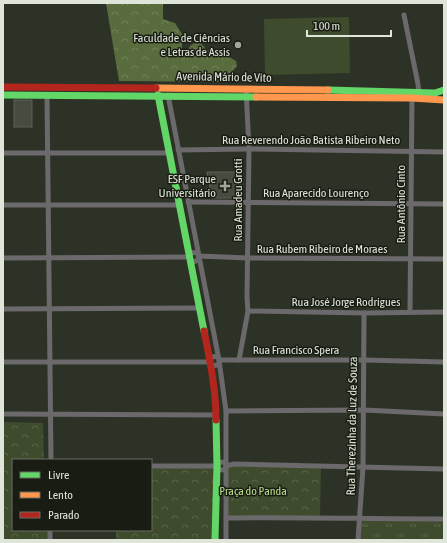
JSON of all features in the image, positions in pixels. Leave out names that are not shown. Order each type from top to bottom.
[{"type":"main road","name":"Avenida Mário de Vito","points":[[5,86],[246,88],[416,95],[444,100]]},
{"type":"main road","points":[[5,86],[5,95]]},
{"type":"main road","points":[[171,95],[174,88]]},
{"type":"main road","name":"Avenida Mário de Vito","points":[[5,95],[171,95],[246,97],[416,95],[435,93],[444,90]]},
{"type":"main road","points":[[158,95],[210,362],[216,415],[218,466],[215,540]]},
{"type":"street","name":"Rua Antônio Cinto","points":[[404,15],[416,95],[411,151],[412,204],[410,311]]},
{"type":"street","name":"Rua Amadeu Grotti","points":[[239,360],[248,311],[249,149],[246,88]]},
{"type":"street","points":[[47,95],[51,459]]},
{"type":"street","points":[[171,95],[178,150],[219,360],[226,411],[226,540]]},
{"type":"street","name":"Rua Reverendo João Batista Ribeiro Neto","points":[[178,150],[249,149],[444,152]]},
{"type":"street","points":[[3,153],[169,153]]},
{"type":"street","name":"Rua Aparecido Lourenço","points":[[188,202],[444,204]]},
{"type":"street","points":[[3,205],[180,205]]},
{"type":"street","name":"Rua Rubem Ribeiro de Moraes","points":[[190,257],[191,253],[195,252],[199,256],[248,258],[444,259]]},
{"type":"street","points":[[3,258],[49,259],[190,257]]},
{"type":"street","points":[[3,309],[199,308]]},
{"type":"street","name":"Rua José Jorge Rodrigues","points":[[248,311],[364,313],[410,311],[444,312]]},
{"type":"street","name":"Rua Therezinha da Luz de Souza","points":[[358,540],[363,467],[364,313]]},
{"type":"street","name":"Rua Francisco Spera","points":[[210,362],[214,356],[219,360],[364,360],[444,362]]},
{"type":"street","points":[[3,362],[210,362]]},
{"type":"street","points":[[226,411],[364,410],[444,414]]},
{"type":"street","points":[[3,414],[216,415]]},
{"type":"street","points":[[152,466],[218,466],[219,463],[222,462],[226,466]]},
{"type":"street","points":[[226,466],[234,464],[444,469]]},
{"type":"street","points":[[226,518],[309,517],[359,519],[444,519]]},
{"type":"green space","points":[[106,3],[163,3],[163,19],[175,23],[182,34],[182,50],[187,51],[191,45],[199,41],[207,50],[224,54],[236,61],[237,66],[223,82],[119,81]]},
{"type":"green space","points":[[349,17],[350,73],[265,75],[264,19]]},
{"type":"green space","points":[[3,422],[43,423],[44,459],[12,459],[12,531],[50,531],[50,540],[3,540]]},
{"type":"green space","name":"Praça do Panda","points":[[234,464],[321,466],[320,518],[226,518],[225,468]]},
{"type":"green space","points":[[152,468],[217,468],[215,540],[116,540],[116,531],[152,531]]},
{"type":"green space","points":[[444,519],[444,540],[360,540],[361,520]]},
{"type":"building","points":[[14,100],[32,100],[32,127],[14,127]]},
{"type":"building","name":"ESF Parque Universitário","points":[[207,172],[241,172],[241,198],[212,198]]},
{"type":"traffic: fast","points":[[328,90],[435,93],[444,90]]},
{"type":"traffic: fast","points":[[3,95],[256,97]]},
{"type":"traffic: fast","points":[[158,95],[204,331]]},
{"type":"traffic: fast","points":[[215,540],[217,466],[216,420]]},
{"type":"traffic: slow","points":[[156,88],[328,90]]},
{"type":"traffic: slow","points":[[256,97],[412,98],[444,100]]},
{"type":"traffic: jam","points":[[3,87],[156,88]]},
{"type":"traffic: jam","points":[[204,331],[214,386],[216,420]]},
{"type":"place","name":"Faculdade de Ciências e Letras de Assis","points":[[238,45]]},
{"type":"place","name":"ESF Parque Universitário","points":[[225,186]]}]
